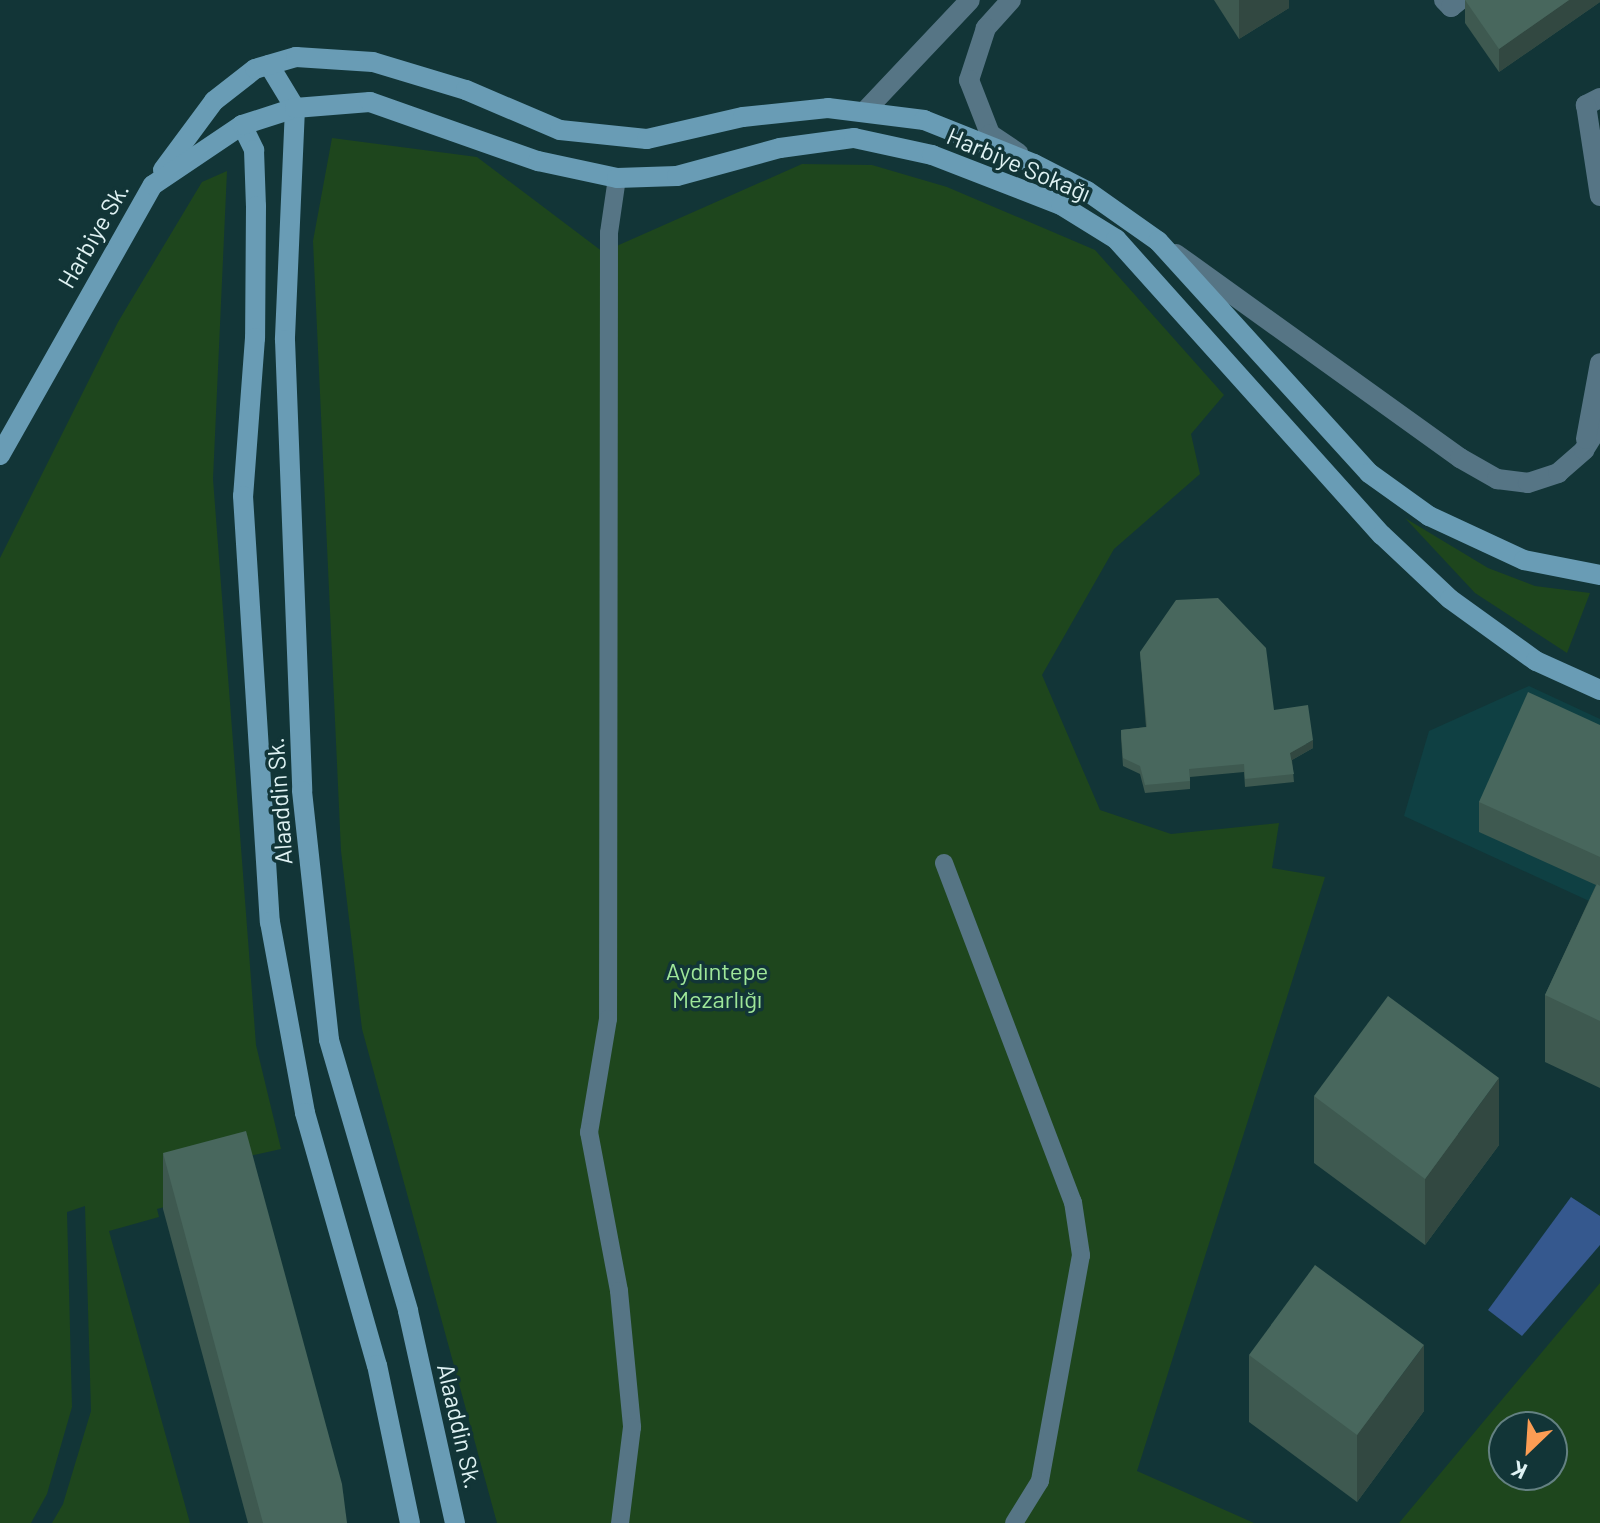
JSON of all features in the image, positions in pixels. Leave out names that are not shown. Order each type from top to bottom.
[{"type":"street","points":[[866,110],[970,0]]},
{"type":"street","points":[[1011,0],[986,28],[969,80],[990,134],[1034,164]]},
{"type":"street","name":"Harbiye Sokağı","points":[[153,185],[214,101],[255,69],[296,57],[373,62],[466,90],[560,130],[647,139],[743,117],[866,110],[924,120],[1034,164],[1087,191],[1460,458],[1497,479],[1528,483],[1558,473],[1584,450],[1600,424]]},
{"type":"street","points":[[269,65],[295,108]]},
{"type":"street","name":"Harbiye Sokağı","points":[[295,108],[370,102],[538,161],[617,178],[677,176],[780,148],[854,138],[932,155],[1061,205],[1116,239],[1382,535],[1450,599],[1536,661],[1600,690]]},
{"type":"street","points":[[1593,102],[1600,196]]},
{"type":"street","name":"Harbiye Sk.","points":[[0,455],[153,185],[242,125],[295,108]]},
{"type":"street","name":"Alaaddin Sk.","points":[[295,108],[285,340],[302,791],[329,1040],[408,1311],[455,1523]]},
{"type":"street","name":"Alaaddin Sk.","points":[[242,125],[254,150],[256,206],[255,338],[243,496],[270,922],[305,1113],[377,1365],[410,1523]]},
{"type":"street","name":"Harbiye Sokağı","points":[[1158,241],[1369,473],[1460,534],[1524,560],[1600,575]]},
{"type":"street","points":[[1584,450],[1600,363]]},
{"type":"lane","points":[[617,178],[609,264],[608,1019],[589,1132],[619,1291],[632,1427],[620,1523]]},
{"type":"lane","points":[[944,863],[1073,1202],[1081,1255],[1040,1481],[1014,1523]]},
{"type":"shaded area","points":[[1529,686],[1600,719],[1600,906],[1404,816],[1429,731]]},
{"type":"green space","name":"Aydıntepe Mezarlığı","points":[[332,138],[477,157],[603,252],[802,164],[872,165],[947,187],[1095,250],[1224,395],[1191,434],[1200,474],[1114,549],[1042,675],[1100,810],[1171,834],[1279,823],[1272,868],[1325,877],[1137,1471],[1254,1523],[497,1523],[362,1029],[341,851],[313,241]]},
{"type":"green space","points":[[227,171],[213,479],[256,1045],[281,1149],[204,1166],[211,1194],[157,1209],[159,1217],[109,1231],[190,1523],[52,1523],[63,1504],[91,1411],[85,1206],[67,1212],[72,1407],[47,1494],[31,1523],[0,1523],[0,558],[118,322],[202,182]]},
{"type":"green space","points":[[1405,518],[1488,568],[1535,586],[1590,593],[1567,653],[1475,593]]},
{"type":"green space","points":[[1600,1283],[1600,1523],[1399,1523],[1488,1417],[1488,1491],[1568,1491],[1568,1411],[1493,1411]]},
{"type":"water","points":[[1571,1197],[1600,1216],[1600,1245],[1522,1336],[1488,1310]]},
{"type":"building","points":[[1465,0],[1569,0],[1499,49]]},
{"type":"building","points":[[1218,598],[1266,648],[1274,710],[1308,705],[1313,740],[1290,753],[1294,774],[1245,779],[1244,764],[1189,769],[1190,781],[1145,785],[1140,766],[1123,758],[1121,730],[1147,727],[1140,652],[1176,600]]},
{"type":"building","points":[[1528,692],[1600,725],[1600,857],[1479,802]]},
{"type":"building","points":[[1597,884],[1600,886],[1600,1021],[1545,995]]},
{"type":"building","points":[[1388,996],[1499,1078],[1425,1179],[1314,1096]]},
{"type":"building","points":[[246,1131],[342,1484],[347,1523],[263,1523],[163,1153]]},
{"type":"building","points":[[1315,1265],[1424,1345],[1357,1435],[1249,1355]]}]
